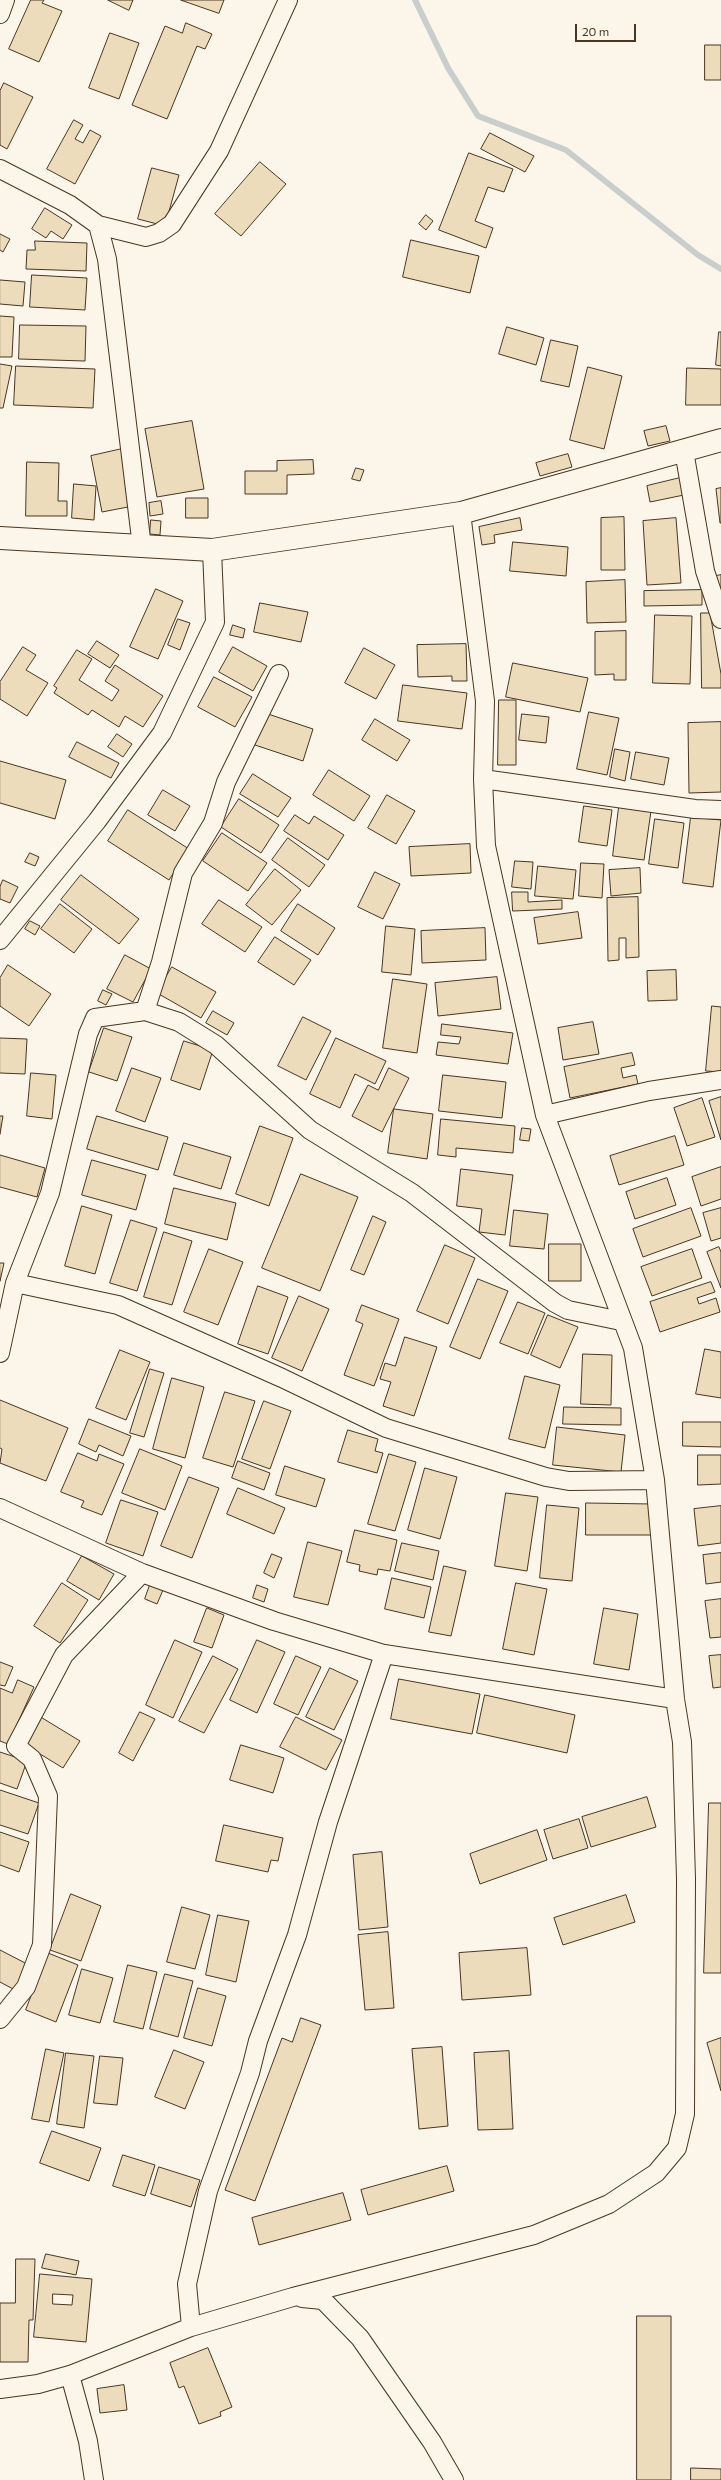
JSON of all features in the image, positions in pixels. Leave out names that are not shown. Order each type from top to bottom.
[{"type":"street","points":[[0,14],[5,0]]},
{"type":"street","points":[[0,169],[70,205],[98,225],[146,237],[159,233],[172,224],[223,144],[288,0]]},
{"type":"street","points":[[98,225],[107,259],[142,547]]},
{"type":"street","points":[[0,538],[212,550],[461,513],[721,440]]},
{"type":"street","points":[[684,451],[705,572],[721,619]]},
{"type":"street","points":[[0,2389],[38,2384],[70,2374],[191,2327],[293,2297],[534,2235],[609,2204],[656,2173],[677,2148],[685,2114],[686,1879],[682,1742],[675,1699],[655,1480],[633,1348],[621,1321],[545,1116],[486,846],[482,779],[485,702],[461,513]]},
{"type":"street","points":[[0,940],[96,821],[162,733],[215,622],[212,550]]},
{"type":"street","points":[[145,1011],[161,962],[183,873],[213,823],[226,782],[278,674]]},
{"type":"street","points":[[482,779],[695,809],[721,810]]},
{"type":"street","points":[[0,1352],[16,1283],[50,1192],[88,1034],[95,1018],[145,1011],[179,1022],[216,1044],[310,1130],[412,1193],[555,1303],[568,1310],[621,1321]]},
{"type":"street","points":[[545,1116],[649,1091],[721,1080]]},
{"type":"street","points":[[16,1283],[118,1306],[282,1378],[386,1428],[538,1474],[569,1481],[655,1480]]},
{"type":"street","points":[[0,1508],[142,1573],[274,1621],[384,1654],[675,1699]]},
{"type":"street","points":[[0,2019],[26,1987],[42,1945],[48,1796],[32,1759],[16,1746],[64,1655],[142,1573]]},
{"type":"street","points":[[191,2327],[187,2284],[208,2191],[250,2073],[258,2041],[297,1935],[328,1822],[384,1654]]},
{"type":"street","points":[[293,2297],[323,2300],[360,2338],[432,2442],[454,2480]]},
{"type":"street","points":[[70,2374],[88,2441],[94,2480]]},
{"type":"building","points":[[31,0],[44,0],[42,3],[62,11],[39,62],[9,49]]},
{"type":"building","points":[[108,0],[133,0],[129,10]]},
{"type":"building","points":[[181,0],[224,0],[219,13]]},
{"type":"building","points":[[186,23],[212,34],[205,49],[197,46],[167,119],[132,105],[165,26],[182,33]]},
{"type":"building","points":[[110,33],[139,43],[119,99],[89,88]]},
{"type":"building","points":[[705,45],[721,45],[721,80],[705,80]]},
{"type":"building","points":[[4,83],[33,97],[7,149],[0,145],[0,91]]},
{"type":"building","points":[[74,120],[83,125],[75,139],[83,143],[90,130],[101,136],[75,184],[47,169]]},
{"type":"building","points":[[490,133],[534,156],[525,172],[481,149]]},
{"type":"building","points":[[469,153],[513,169],[504,192],[488,187],[475,221],[493,228],[486,248],[439,230]]},
{"type":"building","points":[[260,162],[286,184],[241,236],[215,214]]},
{"type":"building","points":[[152,168],[179,175],[165,226],[138,219]]},
{"type":"building","points":[[45,208],[72,225],[63,239],[51,231],[46,238],[32,229]]},
{"type":"building","points":[[426,215],[433,221],[426,230],[419,224]]},
{"type":"building","points":[[0,234],[10,239],[3,252],[0,250]]},
{"type":"building","points":[[411,240],[479,256],[470,293],[403,277]]},
{"type":"building","points":[[35,241],[87,243],[86,271],[26,269],[27,250],[35,250]]},
{"type":"building","points":[[32,275],[87,278],[85,310],[30,307]]},
{"type":"building","points":[[0,280],[25,282],[23,306],[0,304]]},
{"type":"building","points":[[0,316],[14,317],[12,357],[0,357]]},
{"type":"building","points":[[20,325],[86,326],[85,361],[19,359]]},
{"type":"building","points":[[507,327],[544,338],[536,365],[499,354]]},
{"type":"building","points":[[719,332],[721,332],[721,366],[716,365]]},
{"type":"building","points":[[551,340],[578,346],[569,387],[541,381]]},
{"type":"building","points":[[0,364],[12,366],[3,408],[0,408]]},
{"type":"building","points":[[16,366],[95,369],[93,408],[14,405]]},
{"type":"building","points":[[588,367],[622,376],[604,449],[570,440]]},
{"type":"building","points":[[687,368],[721,369],[721,405],[686,405]]},
{"type":"building","points":[[192,421],[204,489],[157,497],[145,429]]},
{"type":"building","points":[[666,426],[670,441],[648,446],[644,431]]},
{"type":"building","points":[[122,449],[133,506],[102,512],[91,456]]},
{"type":"building","points":[[568,454],[572,467],[540,476],[536,463]]},
{"type":"building","points":[[313,460],[314,474],[287,475],[287,494],[245,494],[245,471],[277,471],[277,461]]},
{"type":"building","points":[[27,462],[59,463],[58,501],[67,501],[67,516],[26,516]]},
{"type":"building","points":[[356,468],[364,470],[360,481],[352,479]]},
{"type":"building","points":[[680,478],[684,495],[650,502],[647,486]]},
{"type":"building","points":[[74,484],[96,486],[94,520],[72,518]]},
{"type":"building","points":[[721,488],[721,523],[720,523],[716,489]]},
{"type":"building","points":[[186,498],[208,498],[208,518],[186,518]]},
{"type":"building","points":[[161,501],[163,514],[150,516],[149,503]]},
{"type":"building","points":[[624,517],[625,570],[601,570],[601,518]]},
{"type":"building","points":[[520,518],[522,530],[494,535],[495,543],[482,545],[479,527]]},
{"type":"building","points":[[676,518],[681,583],[647,585],[643,521]]},
{"type":"building","points":[[151,520],[161,521],[160,535],[150,534]]},
{"type":"building","points":[[513,542],[568,547],[566,576],[510,571]]},
{"type":"building","points":[[721,575],[721,600],[716,576]]},
{"type":"building","points":[[625,580],[626,622],[587,623],[586,582]]},
{"type":"building","points":[[156,589],[183,601],[158,659],[130,647]]},
{"type":"building","points":[[702,590],[702,605],[644,606],[644,591]]},
{"type":"building","points":[[260,603],[308,612],[301,642],[254,632]]},
{"type":"building","points":[[701,613],[710,613],[721,674],[721,688],[702,688]]},
{"type":"building","points":[[655,615],[692,616],[690,684],[653,683]]},
{"type":"building","points":[[178,619],[190,623],[180,650],[168,645]]},
{"type":"building","points":[[233,625],[245,629],[243,638],[230,635]]},
{"type":"building","points":[[626,631],[626,680],[614,680],[614,674],[595,675],[595,632]]},
{"type":"building","points":[[97,641],[119,655],[110,668],[88,654]]},
{"type":"building","points":[[466,644],[467,681],[452,681],[452,676],[418,677],[417,645]]},
{"type":"building","points":[[23,647],[36,655],[26,670],[48,683],[27,716],[0,699],[0,682]]},
{"type":"building","points":[[233,647],[267,666],[253,691],[219,672]]},
{"type":"building","points":[[364,648],[395,665],[376,699],[345,683]]},
{"type":"building","points":[[77,650],[92,659],[79,680],[112,701],[119,690],[105,681],[115,665],[163,696],[143,727],[125,716],[119,727],[92,710],[88,715],[54,693],[57,688],[54,686]]},
{"type":"building","points":[[513,663],[588,678],[580,712],[506,697]]},
{"type":"building","points":[[214,677],[252,697],[235,727],[198,707]]},
{"type":"building","points":[[403,685],[467,693],[462,729],[398,721]]},
{"type":"building","points":[[499,700],[516,700],[516,765],[498,765]]},
{"type":"building","points":[[589,712],[619,718],[607,775],[577,769]]},
{"type":"building","points":[[265,713],[313,729],[303,761],[255,745]]},
{"type":"building","points":[[522,714],[549,717],[546,743],[519,740]]},
{"type":"building","points":[[375,719],[410,740],[397,761],[362,740]]},
{"type":"building","points":[[721,722],[721,792],[689,793],[688,723]]},
{"type":"building","points":[[117,734],[132,744],[123,757],[108,747]]},
{"type":"building","points":[[77,742],[119,763],[111,778],[69,757]]},
{"type":"building","points":[[615,749],[630,752],[625,781],[610,777]]},
{"type":"building","points":[[636,752],[669,758],[664,785],[631,779]]},
{"type":"building","points":[[0,761],[66,780],[55,819],[0,803]]},
{"type":"building","points":[[329,770],[370,796],[354,821],[313,795]]},
{"type":"building","points":[[253,774],[291,798],[278,817],[240,794]]},
{"type":"building","points":[[163,790],[190,806],[175,831],[148,815]]},
{"type":"building","points":[[387,795],[415,811],[396,844],[368,828]]},
{"type":"building","points":[[239,799],[279,825],[261,853],[221,827]]},
{"type":"building","points":[[584,806],[612,810],[607,846],[579,842]]},
{"type":"building","points":[[619,807],[651,811],[644,860],[613,856]]},
{"type":"building","points":[[128,810],[189,849],[169,880],[108,841]]},
{"type":"building","points":[[295,815],[309,824],[314,816],[344,835],[328,860],[284,831]]},
{"type":"building","points":[[691,817],[721,820],[713,887],[683,883]]},
{"type":"building","points":[[655,819],[684,823],[678,868],[649,864]]},
{"type":"building","points":[[222,833],[267,863],[248,891],[203,861]]},
{"type":"building","points":[[288,838],[325,865],[309,887],[272,860]]},
{"type":"building","points":[[470,844],[471,873],[411,876],[409,847]]},
{"type":"building","points":[[30,853],[39,857],[35,866],[25,862]]},
{"type":"building","points":[[515,861],[533,862],[531,889],[512,887]]},
{"type":"building","points":[[581,863],[604,864],[602,898],[579,896]]},
{"type":"building","points":[[538,866],[576,870],[573,899],[535,896]]},
{"type":"building","points":[[640,868],[641,893],[611,896],[609,870]]},
{"type":"building","points":[[275,869],[301,890],[272,925],[246,905]]},
{"type":"building","points":[[375,872],[400,884],[383,919],[358,907]]},
{"type":"building","points":[[81,875],[139,919],[119,944],[61,900]]},
{"type":"building","points":[[3,880],[18,887],[10,903],[0,899],[0,887]]},
{"type":"building","points":[[512,892],[528,892],[528,902],[562,900],[562,909],[513,911]]},
{"type":"building","points":[[638,897],[639,957],[626,958],[626,938],[619,938],[619,960],[608,961],[607,898]]},
{"type":"building","points":[[219,900],[262,927],[245,952],[202,924]]},
{"type":"building","points":[[60,904],[92,929],[74,953],[41,929]]},
{"type":"building","points":[[298,904],[335,928],[318,955],[281,931]]},
{"type":"building","points":[[578,912],[582,938],[538,944],[534,918]]},
{"type":"building","points":[[30,921],[40,926],[35,935],[25,929]]},
{"type":"building","points":[[386,926],[415,929],[411,975],[382,972]]},
{"type":"building","points":[[485,928],[486,960],[422,963],[421,931]]},
{"type":"building","points":[[275,937],[311,960],[294,985],[258,962]]},
{"type":"building","points":[[125,955],[151,969],[133,1002],[107,989]]},
{"type":"building","points":[[8,965],[51,994],[29,1026],[0,1006],[0,978]]},
{"type":"building","points":[[172,967],[216,992],[201,1018],[157,993]]},
{"type":"building","points":[[676,970],[677,1000],[648,1001],[647,971]]},
{"type":"building","points":[[497,977],[501,1009],[438,1016],[435,983]]},
{"type":"building","points":[[393,979],[427,984],[417,1053],[383,1048]]},
{"type":"building","points":[[103,990],[112,994],[106,1005],[98,1001]]},
{"type":"building","points":[[712,1006],[721,1007],[721,1072],[706,1071]]},
{"type":"building","points":[[213,1011],[234,1023],[227,1035],[206,1023]]},
{"type":"building","points":[[303,1017],[331,1031],[306,1080],[278,1066]]},
{"type":"building","points":[[593,1022],[599,1054],[563,1060],[558,1028]]},
{"type":"building","points":[[442,1024],[513,1033],[508,1064],[436,1055],[438,1042],[459,1044],[461,1037],[441,1035]]},
{"type":"building","points":[[104,1028],[132,1037],[117,1081],[89,1072]]},
{"type":"building","points":[[0,1038],[27,1039],[25,1074],[0,1073]]},
{"type":"building","points":[[336,1038],[386,1061],[375,1084],[355,1074],[340,1108],[310,1094]]},
{"type":"building","points":[[184,1041],[213,1050],[200,1090],[171,1080]]},
{"type":"building","points":[[632,1053],[635,1065],[621,1068],[623,1078],[636,1075],[638,1084],[570,1098],[564,1067]]},
{"type":"building","points":[[132,1068],[161,1078],[145,1122],[116,1111]]},
{"type":"building","points":[[389,1068],[409,1078],[382,1132],[352,1116],[368,1085],[378,1090]]},
{"type":"building","points":[[31,1073],[56,1075],[52,1119],[27,1116]]},
{"type":"building","points":[[443,1075],[506,1082],[502,1118],[439,1111]]},
{"type":"building","points":[[721,1097],[721,1140],[709,1101]]},
{"type":"building","points":[[702,1098],[715,1137],[687,1146],[674,1108]]},
{"type":"building","points":[[394,1109],[433,1114],[427,1159],[388,1153]]},
{"type":"building","points":[[0,1116],[3,1116],[0,1134]]},
{"type":"building","points":[[97,1116],[168,1137],[158,1170],[87,1149]]},
{"type":"building","points":[[441,1119],[515,1126],[513,1153],[456,1148],[456,1157],[438,1155]]},
{"type":"building","points":[[260,1126],[293,1138],[269,1206],[236,1194]]},
{"type":"building","points":[[522,1128],[531,1129],[529,1141],[520,1140]]},
{"type":"building","points":[[675,1136],[684,1165],[619,1185],[610,1156]]},
{"type":"building","points":[[184,1143],[231,1157],[221,1189],[174,1175]]},
{"type":"building","points":[[0,1155],[45,1168],[37,1197],[0,1187]]},
{"type":"building","points":[[92,1160],[146,1175],[136,1210],[82,1195]]},
{"type":"building","points":[[721,1167],[721,1199],[701,1206],[692,1177]]},
{"type":"building","points":[[461,1169],[513,1175],[505,1235],[479,1232],[482,1209],[457,1206]]},
{"type":"building","points":[[301,1174],[358,1197],[320,1291],[262,1268]]},
{"type":"building","points":[[667,1178],[676,1205],[635,1219],[626,1192]]},
{"type":"building","points":[[174,1188],[236,1203],[227,1240],[165,1224]]},
{"type":"building","points":[[82,1206],[112,1215],[95,1274],[65,1266]]},
{"type":"building","points":[[691,1208],[701,1236],[643,1257],[633,1229]]},
{"type":"building","points":[[721,1208],[721,1238],[711,1241],[703,1213]]},
{"type":"building","points":[[514,1210],[548,1214],[544,1249],[510,1246]]},
{"type":"building","points":[[373,1216],[386,1222],[364,1275],[351,1270]]},
{"type":"building","points":[[131,1220],[157,1228],[137,1291],[110,1283]]},
{"type":"building","points":[[164,1232],[192,1241],[172,1305],[144,1297]]},
{"type":"building","points":[[549,1244],[581,1244],[581,1281],[549,1281]]},
{"type":"building","points":[[445,1245],[475,1258],[448,1324],[417,1311]]},
{"type":"building","points":[[719,1247],[721,1252],[721,1288],[707,1252]]},
{"type":"building","points":[[209,1249],[243,1262],[218,1325],[184,1312]]},
{"type":"building","points":[[692,1249],[702,1278],[652,1296],[641,1267]]},
{"type":"building","points":[[0,1263],[4,1263],[0,1281]]},
{"type":"building","points":[[478,1279],[508,1291],[480,1359],[450,1347]]},
{"type":"building","points":[[711,1282],[715,1292],[697,1298],[699,1304],[716,1298],[720,1312],[660,1332],[650,1302]]},
{"type":"building","points":[[258,1286],[288,1297],[268,1354],[238,1344]]},
{"type":"building","points":[[299,1296],[329,1309],[302,1371],[272,1358]]},
{"type":"building","points":[[518,1302],[545,1313],[528,1354],[500,1343]]},
{"type":"building","points":[[362,1305],[399,1319],[374,1386],[344,1375],[363,1324],[356,1321]]},
{"type":"building","points":[[548,1315],[578,1327],[560,1368],[531,1355]]},
{"type":"building","points":[[405,1337],[437,1347],[414,1416],[383,1406],[391,1382],[380,1379],[385,1363],[395,1366]]},
{"type":"building","points":[[705,1349],[721,1352],[721,1398],[696,1394]]},
{"type":"building","points":[[120,1350],[150,1362],[126,1420],[96,1408]]},
{"type":"building","points":[[583,1354],[612,1355],[611,1405],[581,1404]]},
{"type":"building","points":[[150,1369],[164,1373],[144,1437],[130,1433]]},
{"type":"building","points":[[525,1376],[560,1385],[545,1448],[509,1439]]},
{"type":"building","points":[[172,1378],[204,1387],[185,1458],[153,1449]]},
{"type":"building","points":[[225,1392],[255,1401],[233,1467],[203,1458]]},
{"type":"building","points":[[0,1400],[68,1428],[46,1481],[0,1463],[2,1449],[0,1448]]},
{"type":"building","points":[[264,1401],[291,1411],[270,1469],[242,1459]]},
{"type":"building","points":[[564,1407],[621,1408],[621,1425],[563,1424]]},
{"type":"building","points":[[89,1419],[131,1436],[123,1456],[99,1445],[96,1452],[79,1444]]},
{"type":"building","points":[[683,1422],[721,1422],[721,1447],[683,1446]]},
{"type":"building","points":[[557,1427],[625,1435],[621,1472],[553,1465]]},
{"type":"building","points":[[348,1430],[378,1439],[375,1451],[383,1453],[377,1473],[338,1462]]},
{"type":"building","points":[[140,1449],[182,1466],[165,1510],[122,1493]]},
{"type":"building","points":[[78,1453],[97,1461],[99,1454],[124,1464],[102,1515],[81,1507],[84,1501],[61,1492]]},
{"type":"building","points":[[389,1454],[416,1462],[395,1531],[368,1524]]},
{"type":"building","points":[[698,1455],[721,1455],[721,1484],[698,1485]]},
{"type":"building","points":[[238,1461],[270,1473],[264,1490],[232,1478]]},
{"type":"building","points":[[285,1466],[325,1479],[316,1507],[276,1495]]},
{"type":"building","points":[[425,1468],[457,1477],[440,1539],[408,1530]]},
{"type":"building","points":[[189,1477],[219,1488],[192,1558],[161,1546]]},
{"type":"building","points":[[238,1488],[285,1508],[274,1534],[227,1514]]},
{"type":"building","points":[[506,1493],[538,1497],[527,1571],[495,1566]]},
{"type":"building","points":[[121,1500],[158,1512],[143,1556],[106,1543]]},
{"type":"building","points":[[586,1503],[653,1504],[653,1535],[586,1535]]},
{"type":"building","points":[[547,1505],[579,1508],[572,1581],[540,1578]]},
{"type":"building","points":[[721,1506],[721,1543],[698,1546],[694,1509]]},
{"type":"building","points":[[355,1530],[397,1540],[390,1571],[378,1569],[377,1575],[359,1571],[360,1565],[347,1562]]},
{"type":"building","points":[[308,1542],[342,1551],[328,1605],[294,1597]]},
{"type":"building","points":[[402,1543],[439,1551],[433,1580],[395,1571]]},
{"type":"building","points":[[721,1553],[721,1582],[706,1584],[703,1555]]},
{"type":"building","points":[[272,1554],[282,1558],[274,1578],[264,1573]]},
{"type":"building","points":[[82,1556],[114,1574],[99,1600],[67,1581]]},
{"type":"building","points":[[444,1566],[466,1571],[451,1636],[429,1632]]},
{"type":"building","points":[[392,1578],[431,1587],[424,1618],[385,1609]]},
{"type":"building","points":[[62,1583],[88,1600],[60,1643],[34,1626]]},
{"type":"building","points":[[516,1583],[547,1589],[534,1655],[503,1649]]},
{"type":"building","points":[[150,1585],[163,1590],[157,1604],[145,1599]]},
{"type":"building","points":[[257,1585],[268,1589],[264,1602],[253,1598]]},
{"type":"building","points":[[721,1599],[721,1637],[710,1638],[705,1601]]},
{"type":"building","points":[[207,1608],[224,1615],[212,1648],[194,1642]]},
{"type":"building","points":[[604,1608],[638,1614],[629,1670],[594,1664]]},
{"type":"building","points":[[175,1640],[202,1652],[173,1718],[146,1705]]},
{"type":"building","points":[[257,1640],[285,1652],[257,1713],[230,1700]]},
{"type":"building","points":[[721,1655],[721,1687],[713,1688],[709,1656]]},
{"type":"building","points":[[213,1656],[238,1669],[204,1733],[179,1721]]},
{"type":"building","points":[[296,1656],[321,1667],[298,1715],[274,1704]]},
{"type":"building","points":[[0,1662],[13,1667],[5,1686],[0,1685]]},
{"type":"building","points":[[330,1668],[358,1681],[334,1730],[306,1717]]},
{"type":"building","points":[[399,1679],[480,1694],[472,1734],[391,1719]]},
{"type":"building","points":[[18,1680],[34,1687],[8,1744],[0,1741],[0,1688],[12,1693]]},
{"type":"building","points":[[485,1695],[575,1715],[567,1753],[477,1733]]},
{"type":"building","points":[[140,1712],[155,1719],[133,1761],[119,1753]]},
{"type":"building","points":[[39,1716],[80,1741],[63,1768],[22,1743]]},
{"type":"building","points":[[296,1717],[342,1740],[326,1770],[280,1747]]},
{"type":"building","points":[[241,1745],[284,1758],[273,1793],[230,1780]]},
{"type":"building","points":[[0,1752],[27,1761],[17,1789],[0,1783]]},
{"type":"building","points":[[0,1790],[39,1803],[28,1834],[0,1825]]},
{"type":"building","points":[[647,1797],[656,1827],[591,1847],[582,1817]]},
{"type":"building","points":[[709,1803],[721,1803],[721,1973],[704,1973]]},
{"type":"building","points":[[579,1819],[588,1848],[553,1859],[544,1830]]},
{"type":"building","points":[[224,1825],[283,1838],[278,1861],[271,1860],[268,1872],[216,1861]]},
{"type":"building","points":[[537,1830],[547,1860],[480,1884],[470,1854]]},
{"type":"building","points":[[0,1832],[29,1842],[19,1872],[0,1865]]},
{"type":"building","points":[[382,1852],[388,1927],[359,1930],[353,1855]]},
{"type":"building","points":[[71,1894],[101,1906],[81,1961],[50,1950]]},
{"type":"building","points":[[626,1895],[635,1922],[563,1945],[554,1918]]},
{"type":"building","points":[[182,1907],[210,1915],[195,1969],[167,1962]]},
{"type":"building","points":[[218,1915],[249,1921],[236,1982],[206,1975]]},
{"type":"building","points":[[388,1932],[394,2008],[365,2010],[358,1935]]},
{"type":"building","points":[[527,1948],[531,1995],[462,2000],[459,1953]]},
{"type":"building","points":[[0,1950],[29,1965],[15,1990],[0,1982]]},
{"type":"building","points":[[48,1953],[78,1965],[56,2022],[26,2010]]},
{"type":"building","points":[[128,1965],[157,1972],[143,2029],[114,2022]]},
{"type":"building","points":[[82,1969],[113,1978],[100,2023],[69,2015]]},
{"type":"building","points":[[165,1974],[193,1981],[178,2037],[150,2029]]},
{"type":"building","points":[[198,1988],[226,1996],[212,2046],[184,2038]]},
{"type":"building","points":[[301,2018],[321,2025],[255,2201],[225,2190],[282,2038],[292,2042]]},
{"type":"building","points":[[721,2038],[721,2091],[707,2043]]},
{"type":"building","points":[[442,2047],[448,2126],[419,2129],[412,2049]]},
{"type":"building","points":[[46,2049],[64,2053],[49,2122],[32,2119]]},
{"type":"building","points":[[174,2050],[204,2062],[185,2109],[155,2097]]},
{"type":"building","points":[[509,2051],[513,2129],[478,2130],[474,2053]]},
{"type":"building","points":[[66,2053],[94,2056],[84,2128],[57,2124]]},
{"type":"building","points":[[100,2056],[123,2058],[117,2105],[94,2103]]},
{"type":"building","points":[[52,2131],[101,2148],[89,2181],[40,2163]]},
{"type":"building","points":[[123,2155],[155,2165],[145,2196],[113,2186]]},
{"type":"building","points":[[447,2166],[454,2191],[368,2215],[361,2190]]},
{"type":"building","points":[[159,2167],[200,2180],[191,2207],[151,2194]]},
{"type":"building","points":[[343,2193],[351,2220],[259,2245],[252,2218]]},
{"type":"building","points":[[46,2254],[79,2261],[76,2275],[42,2268]]},
{"type":"building","points":[[16,2259],[35,2259],[33,2320],[29,2320],[28,2362],[0,2362],[0,2303],[15,2303]]},
{"type":"building","points":[[40,2274],[92,2279],[86,2342],[34,2337]],"holes":[[[53,2294],[73,2295],[72,2305],[53,2304]]]},
{"type":"building","points":[[637,2316],[671,2316],[671,2480],[637,2480]]},
{"type":"building","points":[[208,2348],[232,2407],[220,2412],[221,2416],[199,2424],[184,2386],[179,2388],[170,2363]]},
{"type":"building","points":[[124,2385],[127,2410],[100,2413],[97,2389]]},
{"type":"building","points":[[691,2468],[721,2469],[721,2480],[691,2480]]},
{"type":"waterway","points":[[415,0],[448,68],[478,116],[566,150],[698,255],[721,269]]}]
